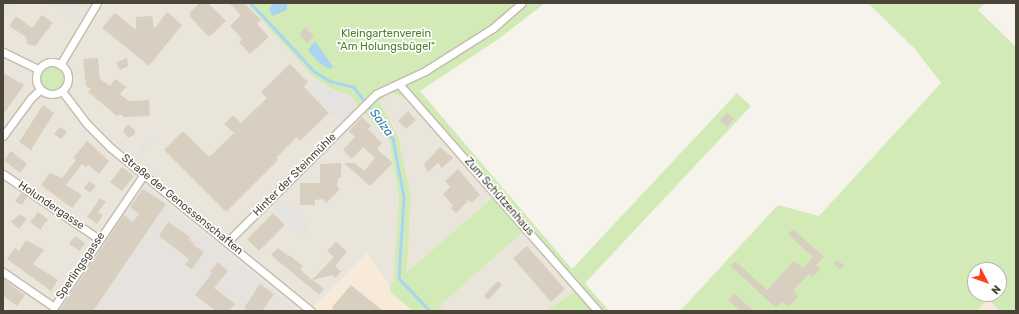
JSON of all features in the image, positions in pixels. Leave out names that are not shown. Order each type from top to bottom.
[{"type":"street","points":[[60,64],[97,3]]},
{"type":"street","points":[[399,84],[425,71],[493,28],[522,3]]},
{"type":"street","points":[[3,52],[38,69]]},
{"type":"street","points":[[40,90],[36,77],[38,69],[48,63],[60,64]]},
{"type":"street","points":[[40,90],[52,94],[62,91],[68,78],[60,64]]},
{"type":"street","name":"Hinter der Steinmühle","points":[[227,242],[362,107],[371,99],[399,84]]},
{"type":"street","name":"Zum Schützenhaus","points":[[399,84],[598,311]]},
{"type":"street","points":[[3,136],[31,98],[40,90]]},
{"type":"street","name":"Straße der Genossenschaften","points":[[62,91],[86,123],[111,148],[311,311]]},
{"type":"street","name":"Holundergasse","points":[[3,174],[99,239]]},
{"type":"street","name":"Sperlingsgasse","points":[[3,272],[54,307],[144,174]]},
{"type":"shaded area","points":[[3,3],[16,3],[3,21]]},
{"type":"shaded area","points":[[16,3],[47,3],[74,20],[85,3],[247,3],[332,89],[349,95],[389,141],[399,198],[393,284],[390,286],[367,254],[310,311],[300,311],[143,183],[54,311],[3,311],[3,21]]},
{"type":"shaded area","points":[[47,3],[85,3],[74,20]]},
{"type":"shaded area","points":[[312,83],[346,96],[355,106],[339,122],[307,89]]},
{"type":"shaded area","points":[[392,93],[407,99],[492,198],[407,272],[411,196],[379,101]]},
{"type":"shaded area","points":[[150,136],[155,140],[139,158],[135,155]]},
{"type":"shaded area","points":[[143,183],[220,246],[300,311],[54,311]]},
{"type":"shaded area","points":[[281,198],[311,226],[302,235],[272,207]]},
{"type":"shaded area","points":[[523,232],[574,292],[545,311],[449,311],[438,307]]},
{"type":"shaded area","points":[[368,254],[390,286],[391,293],[413,311],[317,311],[314,308]]},
{"type":"shaded area","points":[[985,302],[991,302],[1000,311],[977,311]]},
{"type":"green space","name":"Kleingartenverein \"Am Holungsbügel\"","points":[[247,3],[545,3],[497,40],[420,91],[572,269],[737,93],[751,106],[585,283],[609,311],[545,311],[574,292],[523,232],[438,307],[449,311],[413,311],[391,293],[390,286],[393,283],[399,198],[389,141],[349,95],[332,89],[311,75]],"holes":[[[392,93],[407,99],[492,198],[407,272],[411,196],[398,137],[379,101]]]},
{"type":"green space","points":[[868,3],[985,3],[978,10],[1016,47],[1016,311],[1000,311],[991,302],[1007,302],[1007,262],[967,262],[967,302],[985,302],[977,311],[680,311],[778,205],[819,216],[941,83],[915,49]]},
{"type":"green space","points":[[52,67],[57,68],[63,74],[63,84],[57,90],[52,91],[47,90],[41,84],[40,79],[41,74],[47,68]]},
{"type":"water","points":[[274,3],[287,3],[287,10],[272,16],[269,9]]},
{"type":"water","points":[[315,41],[333,67],[330,69],[319,63],[308,50]]},
{"type":"building","points":[[200,3],[208,3],[226,21],[209,37],[190,17],[190,12]]},
{"type":"building","points":[[229,3],[244,3],[261,20],[257,24],[269,37],[250,54],[239,42],[242,39],[230,26],[241,15]]},
{"type":"building","points":[[167,12],[182,25],[149,66],[102,28],[115,13],[136,30],[136,17],[152,16],[154,29]]},
{"type":"building","points":[[42,15],[53,23],[35,46],[27,44],[26,37],[9,26],[16,16],[32,28]]},
{"type":"building","points":[[306,27],[314,37],[307,43],[299,34]]},
{"type":"building","points":[[98,58],[100,79],[110,86],[115,79],[126,87],[120,94],[129,101],[149,100],[150,116],[124,117],[120,114],[117,116],[88,92],[91,89],[86,86],[83,59]]},
{"type":"building","points":[[127,58],[128,66],[120,70],[116,63]]},
{"type":"building","points":[[290,64],[308,82],[304,87],[329,113],[300,141],[297,137],[276,158],[278,160],[226,212],[164,150],[183,131],[209,157],[234,133],[224,124],[233,115],[241,123],[267,98],[261,92]]},
{"type":"building","points":[[3,73],[24,85],[3,115]]},
{"type":"building","points":[[43,105],[54,113],[31,150],[19,142]]},
{"type":"building","points":[[408,111],[416,120],[406,129],[398,121]]},
{"type":"building","points":[[727,113],[734,119],[727,127],[720,120]]},
{"type":"building","points":[[362,117],[371,126],[368,129],[382,143],[377,149],[393,163],[370,186],[344,163],[355,163],[364,171],[375,158],[363,147],[352,159],[343,150],[355,137],[349,131]]},
{"type":"building","points":[[128,124],[135,130],[135,134],[128,138],[123,131]]},
{"type":"building","points":[[60,127],[67,132],[61,139],[54,134]]},
{"type":"building","points":[[87,141],[109,161],[99,174],[88,165],[86,167],[82,164],[66,185],[82,195],[72,208],[41,185],[50,173],[62,178],[76,160],[73,158]]},
{"type":"building","points":[[440,147],[453,158],[442,168],[438,163],[428,172],[424,164]]},
{"type":"building","points":[[11,151],[27,164],[20,173],[4,160]]},
{"type":"building","points":[[341,163],[341,178],[338,178],[337,186],[340,189],[326,203],[323,199],[315,200],[315,205],[300,205],[300,183],[320,183],[320,164]]},
{"type":"building","points":[[122,167],[134,176],[122,191],[110,182]]},
{"type":"building","points":[[458,169],[480,195],[471,203],[469,200],[456,213],[451,208],[453,206],[443,194],[450,187],[445,181]]},
{"type":"building","points":[[89,181],[96,186],[90,193],[84,188]]},
{"type":"building","points":[[143,189],[166,204],[93,311],[59,311],[124,215],[133,222],[139,214],[130,207]]},
{"type":"building","points":[[21,193],[27,197],[22,205],[15,201]]},
{"type":"building","points":[[100,198],[106,202],[98,212],[103,215],[97,224],[87,217]]},
{"type":"building","points":[[38,212],[48,219],[40,230],[30,222]]},
{"type":"building","points":[[273,213],[285,225],[259,251],[247,239]]},
{"type":"building","points":[[20,214],[27,219],[19,229],[11,222]]},
{"type":"building","points":[[168,222],[190,237],[188,239],[194,243],[193,245],[204,252],[192,269],[185,265],[189,259],[159,236]]},
{"type":"building","points":[[793,229],[824,257],[816,265],[820,269],[813,277],[809,274],[793,290],[798,296],[788,307],[782,302],[776,308],[731,266],[735,261],[767,290],[794,261],[803,268],[813,257],[788,234]]},
{"type":"building","points":[[75,236],[85,243],[80,251],[69,244]]},
{"type":"building","points":[[26,240],[44,250],[33,264],[58,280],[51,291],[7,259],[15,248],[19,251]]},
{"type":"building","points":[[336,242],[347,252],[335,266],[341,272],[335,278],[332,275],[313,280],[324,289],[319,295],[271,255],[278,248],[303,266],[300,269],[312,280],[334,257],[327,251]]},
{"type":"building","points":[[527,246],[565,289],[551,302],[513,258]]},
{"type":"building","points":[[837,260],[844,265],[840,270],[834,264]]},
{"type":"building","points":[[218,262],[228,271],[214,288],[235,304],[229,311],[216,311],[195,295],[212,273],[210,271]]},
{"type":"building","points":[[3,279],[25,295],[17,306],[3,296]]},
{"type":"building","points":[[498,281],[502,285],[488,300],[484,295]]},
{"type":"building","points":[[260,284],[274,294],[262,311],[249,311],[244,308]]},
{"type":"building","points":[[351,285],[383,311],[332,311],[333,306]]},
{"type":"building","points":[[734,293],[753,311],[740,311],[728,300]]},
{"type":"waterway","name":"Salza","points":[[251,3],[314,71],[330,81],[354,87],[393,139],[404,197],[399,278],[430,311]]}]
